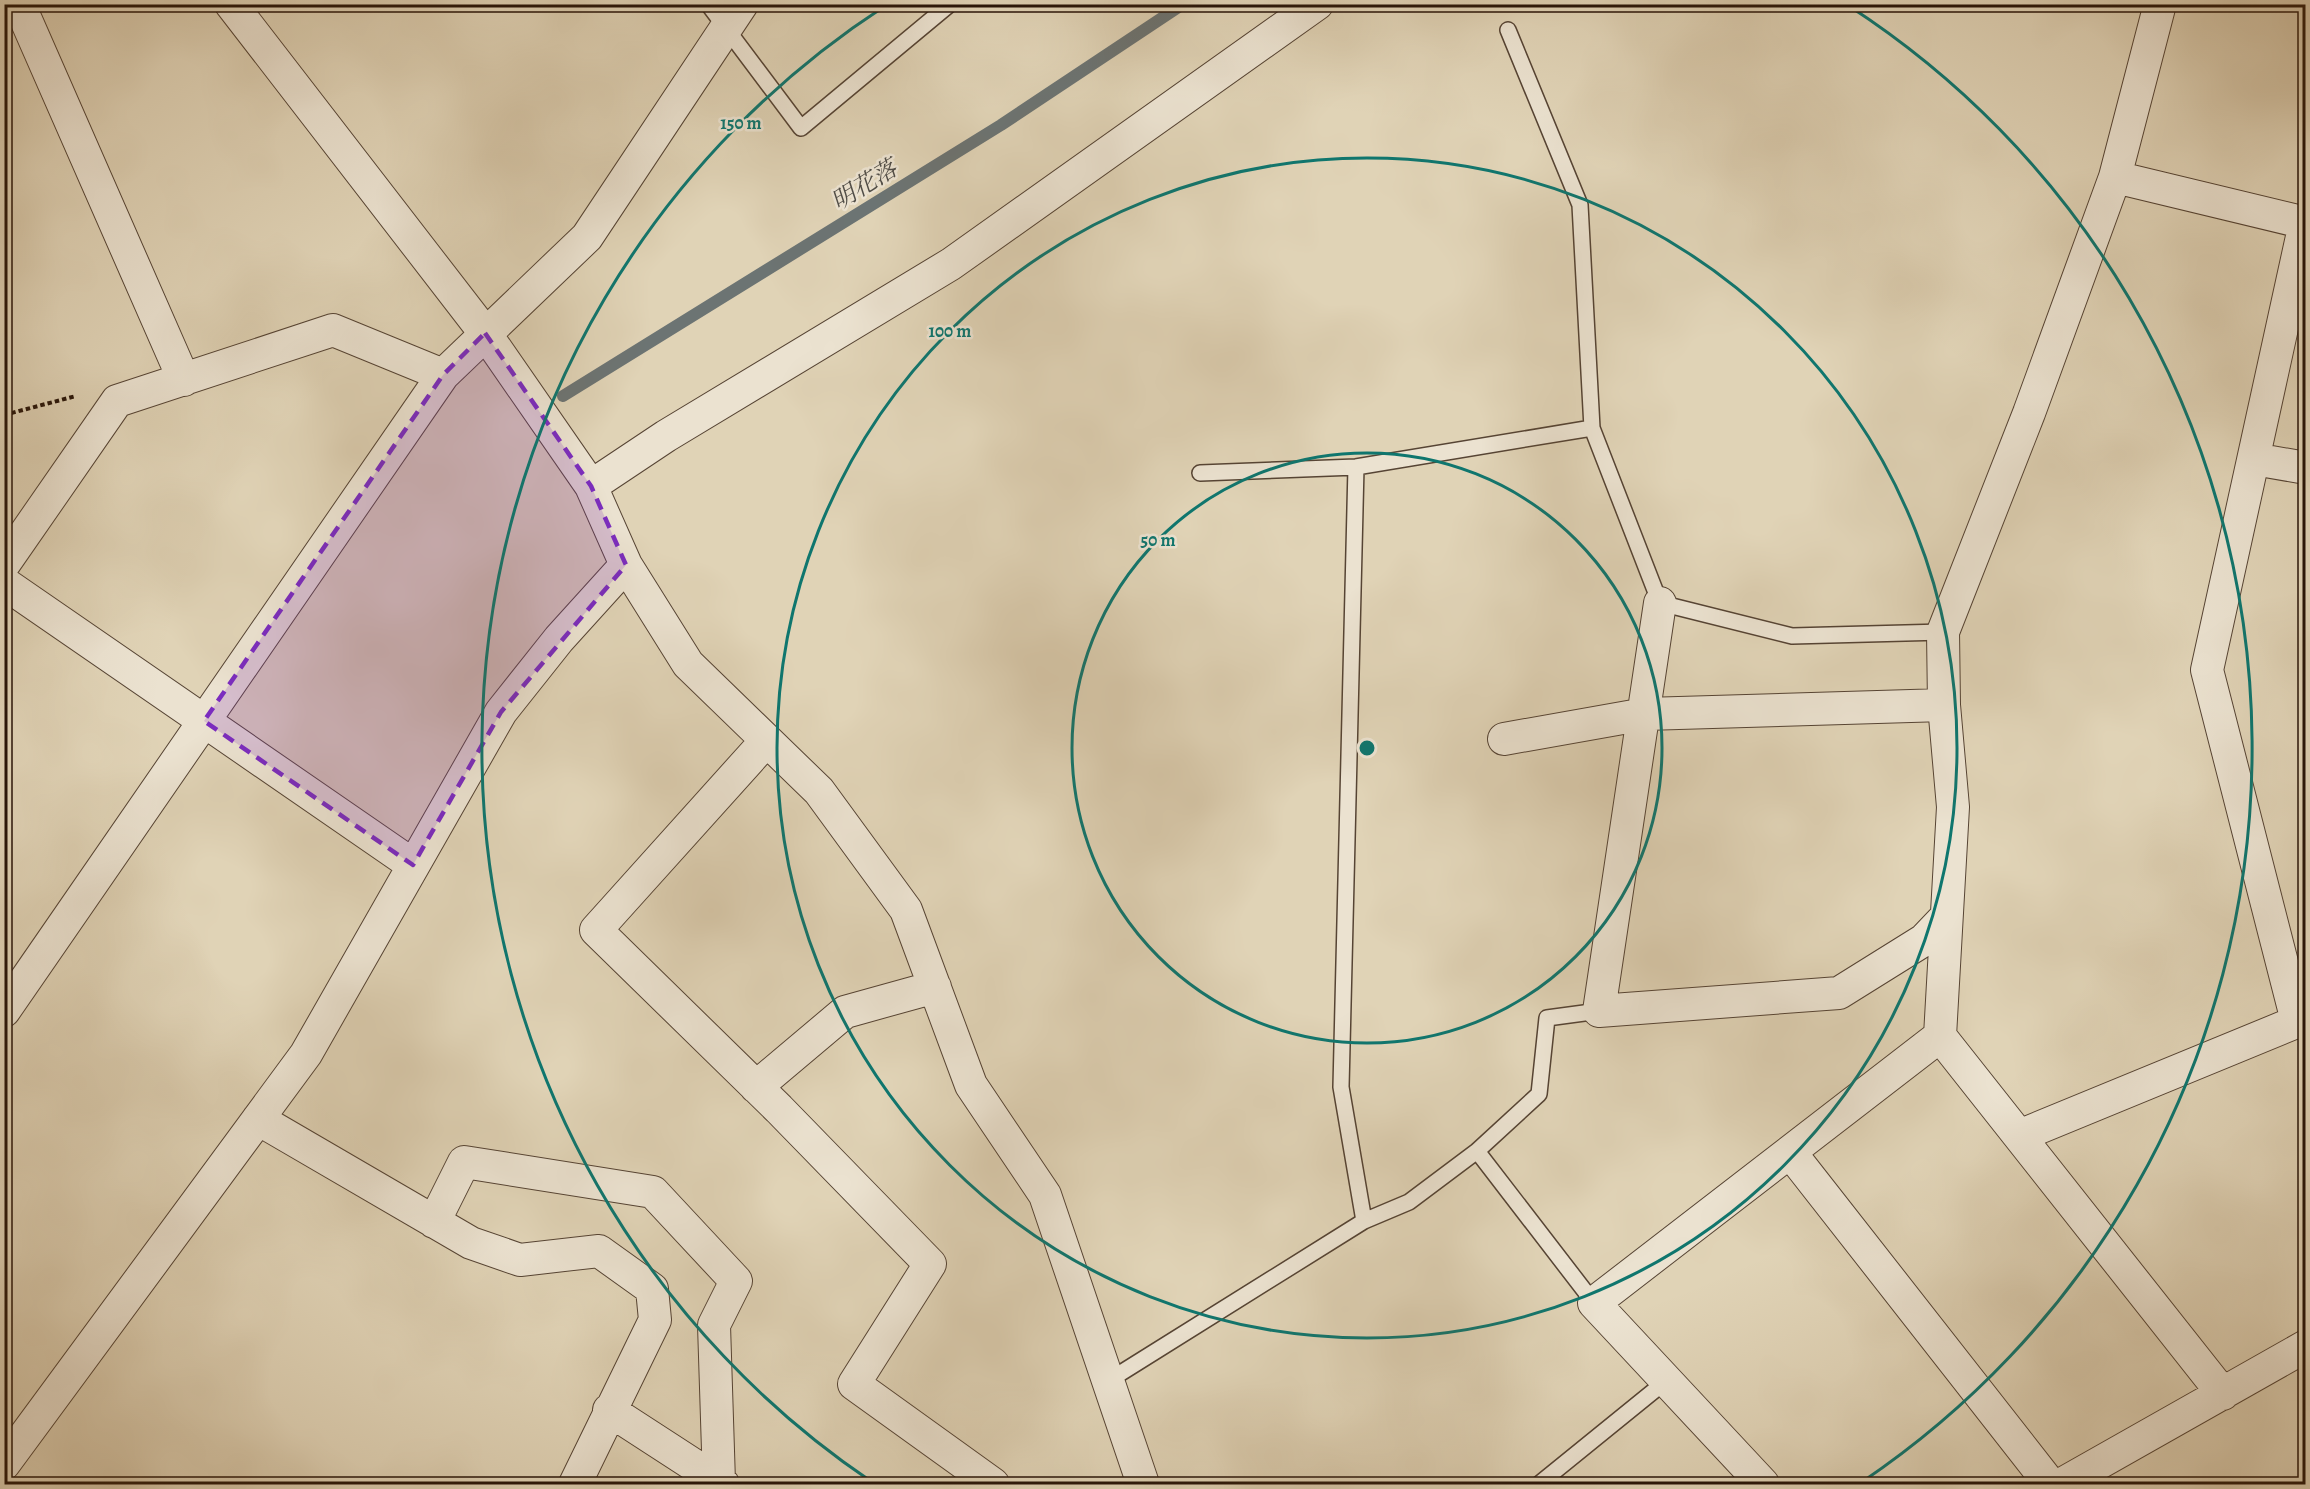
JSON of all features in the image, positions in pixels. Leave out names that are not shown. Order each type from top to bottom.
[{"type":"street","points":[[19,4],[184,380]]},
{"type":"street","points":[[231,4],[485,333],[591,486],[626,565],[688,664],[819,791],[906,910],[971,1085],[1045,1195],[1143,1485]]},
{"type":"street","points":[[591,486],[666,436],[951,264],[1317,4]]},
{"type":"street","points":[[2160,4],[2115,177],[2029,413],[1943,632],[1944,705],[1953,807],[1944,919],[1940,1036],[2223,1394]]},
{"type":"street","points":[[4,1011],[443,375],[587,237],[725,13]]},
{"type":"street","points":[[2019,1136],[2301,1020],[2208,670],[2305,223],[2115,177]]},
{"type":"street","points":[[4,564],[117,401],[333,330],[443,375]]},
{"type":"street","points":[[2253,459],[2306,468]]},
{"type":"street","points":[[4,1464],[306,1054],[501,712],[559,639],[626,565]]},
{"type":"street","points":[[4,583],[413,865]]},
{"type":"street","points":[[1660,603],[1599,1011],[1839,993],[1924,940],[1944,919]]},
{"type":"street","points":[[1504,739],[1645,714],[1944,705]]},
{"type":"street","points":[[766,741],[596,930],[756,1086],[930,1264],[854,1384],[993,1485]]},
{"type":"street","points":[[756,1086],[845,1012],[935,987]]},
{"type":"street","points":[[1763,1485],[1594,1304],[1940,1036]]},
{"type":"street","points":[[258,1119],[471,1243],[520,1260],[599,1251],[652,1289],[655,1320],[609,1410],[575,1485]]},
{"type":"street","points":[[1790,1152],[2050,1485]]},
{"type":"street","points":[[434,1222],[464,1162],[653,1192],[736,1281],[714,1325],[721,1483]]},
{"type":"street","points":[[2062,1485],[2306,1346]]},
{"type":"street","points":[[609,1410],[721,1483]]},
{"type":"lane","points":[[725,13],[801,128],[950,4]]},
{"type":"lane","points":[[1508,30],[1580,205],[1592,428],[1660,603],[1792,636],[1943,632]]},
{"type":"lane","points":[[1200,473],[1356,467],[1592,428]]},
{"type":"lane","points":[[1356,467],[1341,1087],[1364,1221]]},
{"type":"lane","points":[[1108,1380],[1364,1221],[1409,1202],[1478,1151],[1539,1094],[1546,1018],[1599,1011]]},
{"type":"lane","points":[[1478,1151],[1594,1304]]},
{"type":"lane","points":[[1539,1485],[1666,1381]]},
{"type":"path","points":[[4,415],[102,389],[117,401]]},
{"type":"highlighted area","points":[[485,333],[591,486],[626,565],[501,712],[413,865],[204,721],[443,375]]},
{"type":"waterway","name":"明花落","points":[[563,396],[1001,125],[1183,4]]}]
